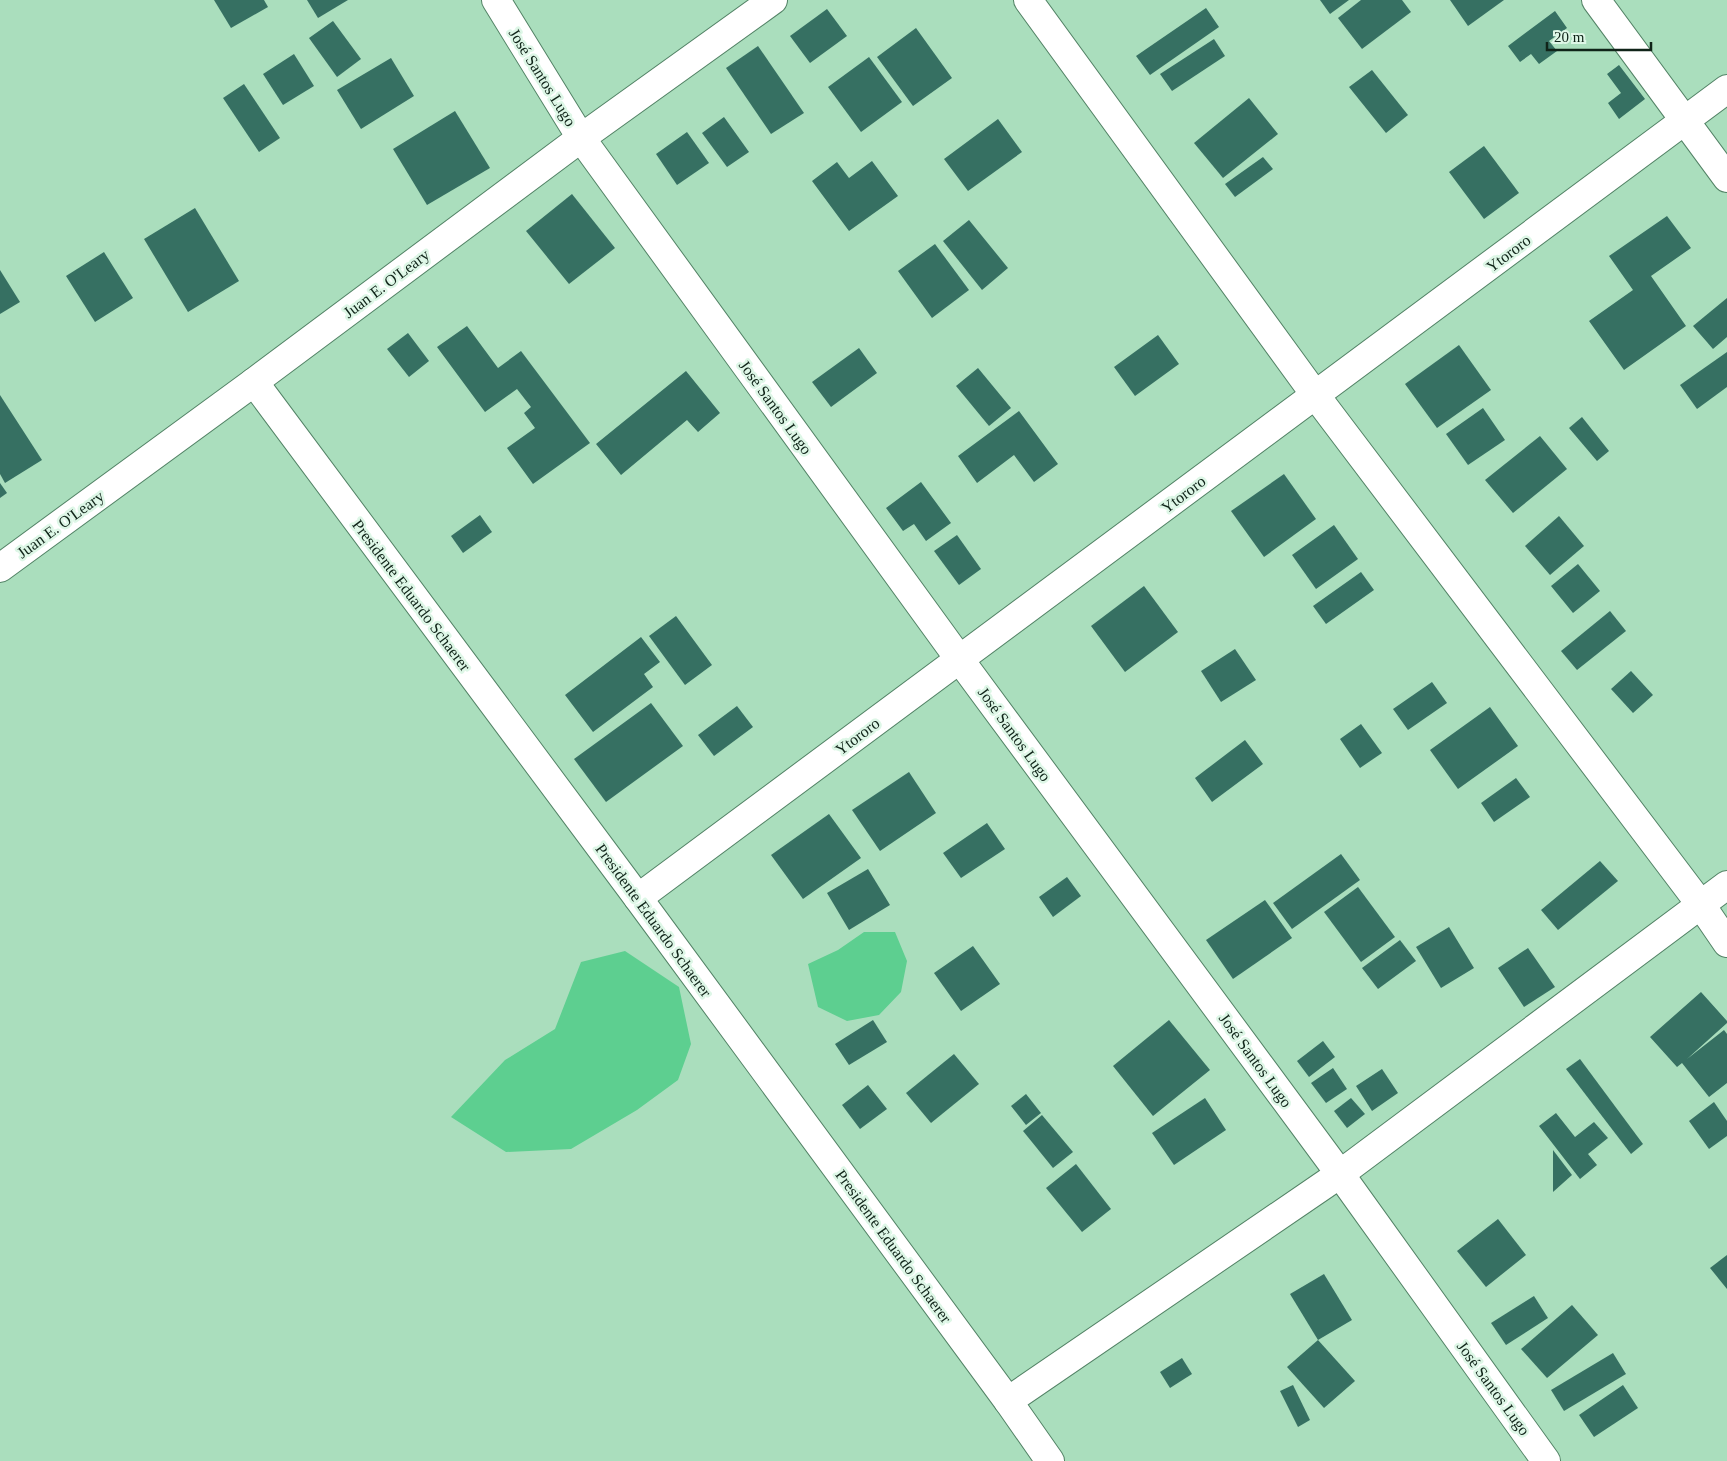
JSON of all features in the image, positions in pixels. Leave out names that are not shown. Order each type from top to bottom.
[{"type":"street","name":"José Santos Lugo","points":[[496,0],[580,138],[960,660],[1340,1174],[1546,1461]]},
{"type":"street","name":"Juan E. O'Leary","points":[[0,568],[254,382],[580,138],[773,0]]},
{"type":"street","points":[[1028,0],[1316,396],[1701,905],[1727,943]]},
{"type":"street","points":[[1596,0],[1727,178]]},
{"type":"street","name":"Ytororo","points":[[638,898],[1727,89]]},
{"type":"street","name":"Presidente Eduardo Schaerer","points":[[254,382],[638,898],[1008,1401],[1050,1461]]},
{"type":"street","points":[[1008,1401],[1340,1174],[1727,885]]},
{"type":"green space","points":[[864,932],[895,932],[907,961],[901,992],[879,1015],[847,1021],[818,1007],[808,964],[838,950]]},
{"type":"green space","points":[[625,951],[679,987],[691,1044],[678,1080],[637,1110],[571,1149],[506,1152],[451,1117],[505,1060],[555,1029],[581,962]]},
{"type":"building","points":[[214,0],[264,0],[268,7],[231,28]]},
{"type":"building","points":[[307,0],[348,0],[318,18]]},
{"type":"building","points":[[1320,0],[1349,0],[1330,14]]},
{"type":"building","points":[[1361,0],[1402,0],[1411,12],[1362,49],[1338,18]]},
{"type":"building","points":[[1450,0],[1504,0],[1468,26]]},
{"type":"building","points":[[1206,8],[1219,27],[1150,75],[1136,56]]},
{"type":"building","points":[[827,9],[847,36],[810,63],[790,36]]},
{"type":"building","points":[[1555,11],[1567,28],[1549,41],[1557,51],[1539,64],[1531,54],[1520,62],[1508,46]]},
{"type":"building","points":[[333,21],[361,59],[337,77],[309,38]]},
{"type":"building","points":[[916,28],[952,78],[913,106],[877,57]]},
{"type":"building","points":[[1214,39],[1225,56],[1172,91],[1160,74]]},
{"type":"building","points":[[758,46],[804,113],[771,134],[726,68]]},
{"type":"building","points":[[294,54],[314,86],[283,105],[263,74]]},
{"type":"building","points":[[869,57],[902,102],[861,132],[828,87]]},
{"type":"building","points":[[391,58],[414,96],[361,129],[337,90]]},
{"type":"building","points":[[1619,65],[1645,99],[1619,119],[1608,103],[1621,93],[1607,74]]},
{"type":"building","points":[[1372,70],[1408,115],[1386,133],[1349,87]]},
{"type":"building","points":[[244,84],[280,138],[259,152],[223,98]]},
{"type":"building","points":[[1249,98],[1278,134],[1223,178],[1194,143]]},
{"type":"building","points":[[455,111],[490,168],[427,205],[393,149]]},
{"type":"building","points":[[724,117],[749,152],[727,167],[702,133]]},
{"type":"building","points":[[998,119],[1022,152],[968,191],[944,159]]},
{"type":"building","points":[[687,132],[709,163],[677,185],[656,154]]},
{"type":"building","points":[[1484,146],[1519,193],[1484,219],[1449,172]]},
{"type":"building","points":[[1263,157],[1273,169],[1235,197],[1225,184]]},
{"type":"building","points":[[872,161],[898,196],[849,231],[812,181],[837,162],[849,178]]},
{"type":"building","points":[[572,194],[615,248],[569,284],[526,231]]},
{"type":"building","points":[[195,208],[239,281],[188,312],[144,239]]},
{"type":"building","points":[[1667,216],[1691,248],[1651,276],[1686,326],[1624,370],[1589,321],[1633,290],[1609,256]]},
{"type":"building","points":[[969,220],[1008,268],[982,290],[943,241]]},
{"type":"building","points":[[935,244],[969,290],[932,318],[898,271]]},
{"type":"building","points":[[104,252],[133,298],[95,322],[66,276]]},
{"type":"building","points":[[0,270],[20,302],[0,314]]},
{"type":"building","points":[[1727,298],[1727,337],[1713,349],[1693,326]]},
{"type":"building","points":[[467,326],[498,368],[521,351],[590,443],[533,484],[507,448],[535,428],[524,413],[531,407],[517,389],[485,412],[437,347]]},
{"type":"building","points":[[408,333],[429,361],[409,377],[387,349]]},
{"type":"building","points":[[1158,335],[1179,364],[1135,396],[1114,367]]},
{"type":"building","points":[[1459,345],[1491,390],[1437,428],[1405,384]]},
{"type":"building","points":[[859,348],[877,373],[831,407],[812,382]]},
{"type":"building","points":[[1727,352],[1727,387],[1697,409],[1680,385]]},
{"type":"building","points":[[978,368],[1011,408],[989,426],[956,386]]},
{"type":"building","points":[[686,371],[720,413],[698,432],[687,420],[621,475],[596,444]]},
{"type":"building","points":[[0,395],[42,460],[5,483],[0,474]]},
{"type":"building","points":[[1483,408],[1505,440],[1468,465],[1446,434]]},
{"type":"building","points":[[1019,411],[1058,464],[1034,482],[1014,455],[977,483],[958,456]]},
{"type":"building","points":[[1582,417],[1609,451],[1597,461],[1569,428]]},
{"type":"building","points":[[1540,436],[1567,469],[1513,513],[1485,480]]},
{"type":"building","points":[[1284,474],[1316,519],[1264,557],[1231,511]]},
{"type":"building","points":[[921,482],[951,523],[926,541],[914,524],[903,531],[886,508]]},
{"type":"building","points":[[0,483],[7,493],[0,498]]},
{"type":"building","points":[[480,515],[492,532],[463,553],[451,536]]},
{"type":"building","points":[[1559,516],[1584,546],[1550,575],[1525,546]]},
{"type":"building","points":[[1334,525],[1358,559],[1316,589],[1292,555]]},
{"type":"building","points":[[957,535],[981,569],[959,585],[934,551]]},
{"type":"building","points":[[1578,564],[1600,591],[1573,613],[1551,586]]},
{"type":"building","points":[[1361,572],[1374,590],[1326,624],[1313,606]]},
{"type":"building","points":[[1144,586],[1178,632],[1125,672],[1091,626]]},
{"type":"building","points":[[1610,611],[1626,631],[1577,670],[1561,651]]},
{"type":"building","points":[[676,616],[712,665],[685,685],[649,636]]},
{"type":"building","points":[[641,637],[660,662],[644,674],[653,687],[593,732],[565,695]]},
{"type":"building","points":[[1235,649],[1256,680],[1221,702],[1201,671]]},
{"type":"building","points":[[1631,671],[1653,695],[1633,713],[1611,689]]},
{"type":"building","points":[[1432,682],[1447,703],[1408,730],[1393,709]]},
{"type":"building","points":[[651,703],[683,746],[606,802],[574,759]]},
{"type":"building","points":[[737,706],[753,727],[714,756],[698,735]]},
{"type":"building","points":[[1490,707],[1518,746],[1458,789],[1430,750]]},
{"type":"building","points":[[1361,724],[1382,753],[1360,768],[1340,739]]},
{"type":"building","points":[[1245,740],[1263,764],[1212,802],[1195,778]]},
{"type":"building","points":[[909,772],[936,813],[880,851],[852,810]]},
{"type":"building","points":[[1516,778],[1530,797],[1494,822],[1481,803]]},
{"type":"building","points":[[829,814],[861,858],[803,899],[771,855]]},
{"type":"building","points":[[987,823],[1005,849],[961,878],[943,853]]},
{"type":"building","points":[[1341,854],[1360,880],[1292,929],[1273,903]]},
{"type":"building","points":[[1600,861],[1618,881],[1558,930],[1541,910]]},
{"type":"building","points":[[868,869],[890,905],[849,930],[827,893]]},
{"type":"building","points":[[1067,877],[1081,896],[1053,917],[1039,897]]},
{"type":"building","points":[[1358,887],[1395,937],[1361,962],[1324,912]]},
{"type":"building","points":[[1265,900],[1292,938],[1233,979],[1206,940]]},
{"type":"building","points":[[1449,927],[1474,968],[1441,988],[1416,947]]},
{"type":"building","points":[[1400,940],[1416,961],[1378,989],[1362,968]]},
{"type":"building","points":[[973,946],[1000,984],[961,1011],[934,973]]},
{"type":"building","points":[[1528,948],[1555,987],[1524,1007],[1498,968]]},
{"type":"building","points":[[1701,992],[1727,1021],[1687,1059],[1724,1030],[1727,1034],[1727,1083],[1709,1097],[1682,1063],[1677,1067],[1650,1037]]},
{"type":"building","points":[[873,1020],[887,1042],[849,1065],[835,1044]]},
{"type":"building","points":[[1169,1020],[1210,1070],[1153,1116],[1113,1066]]},
{"type":"building","points":[[1323,1041],[1335,1057],[1309,1077],[1297,1061]]},
{"type":"building","points":[[954,1054],[979,1084],[931,1123],[906,1093]]},
{"type":"building","points":[[1580,1059],[1643,1144],[1631,1154],[1566,1069]]},
{"type":"building","points":[[1333,1068],[1347,1089],[1326,1103],[1311,1083]]},
{"type":"building","points":[[1382,1069],[1398,1093],[1372,1111],[1356,1086]]},
{"type":"building","points":[[868,1085],[887,1109],[860,1129],[842,1105]]},
{"type":"building","points":[[1026,1094],[1041,1113],[1026,1125],[1011,1106]]},
{"type":"building","points":[[1205,1098],[1226,1130],[1174,1165],[1152,1133]]},
{"type":"building","points":[[1351,1098],[1365,1114],[1347,1128],[1334,1111]]},
{"type":"building","points":[[1714,1102],[1727,1121],[1727,1136],[1709,1149],[1689,1121]]},
{"type":"building","points":[[1556,1113],[1575,1137],[1594,1122],[1608,1138],[1588,1154],[1597,1165],[1580,1179],[1539,1126]]},
{"type":"building","points":[[1042,1115],[1073,1152],[1053,1168],[1023,1131]]},
{"type":"building","points":[[1553,1150],[1572,1175],[1553,1192]]},
{"type":"building","points":[[1076,1164],[1111,1209],[1082,1232],[1046,1188]]},
{"type":"building","points":[[1498,1219],[1526,1255],[1486,1287],[1457,1251]]},
{"type":"building","points":[[1727,1255],[1727,1289],[1710,1268]]},
{"type":"building","points":[[1324,1274],[1352,1320],[1318,1340],[1290,1294]]},
{"type":"building","points":[[1534,1296],[1548,1318],[1506,1345],[1491,1323]]},
{"type":"building","points":[[1572,1305],[1598,1335],[1547,1378],[1521,1349]]},
{"type":"building","points":[[1318,1340],[1355,1381],[1324,1408],[1287,1367]]},
{"type":"building","points":[[1613,1353],[1626,1374],[1564,1411],[1551,1390]]},
{"type":"building","points":[[1182,1358],[1192,1374],[1170,1388],[1160,1372]]},
{"type":"building","points":[[1293,1385],[1310,1420],[1298,1427],[1280,1391]]},
{"type":"building","points":[[1623,1385],[1638,1408],[1594,1437],[1579,1415]]}]
